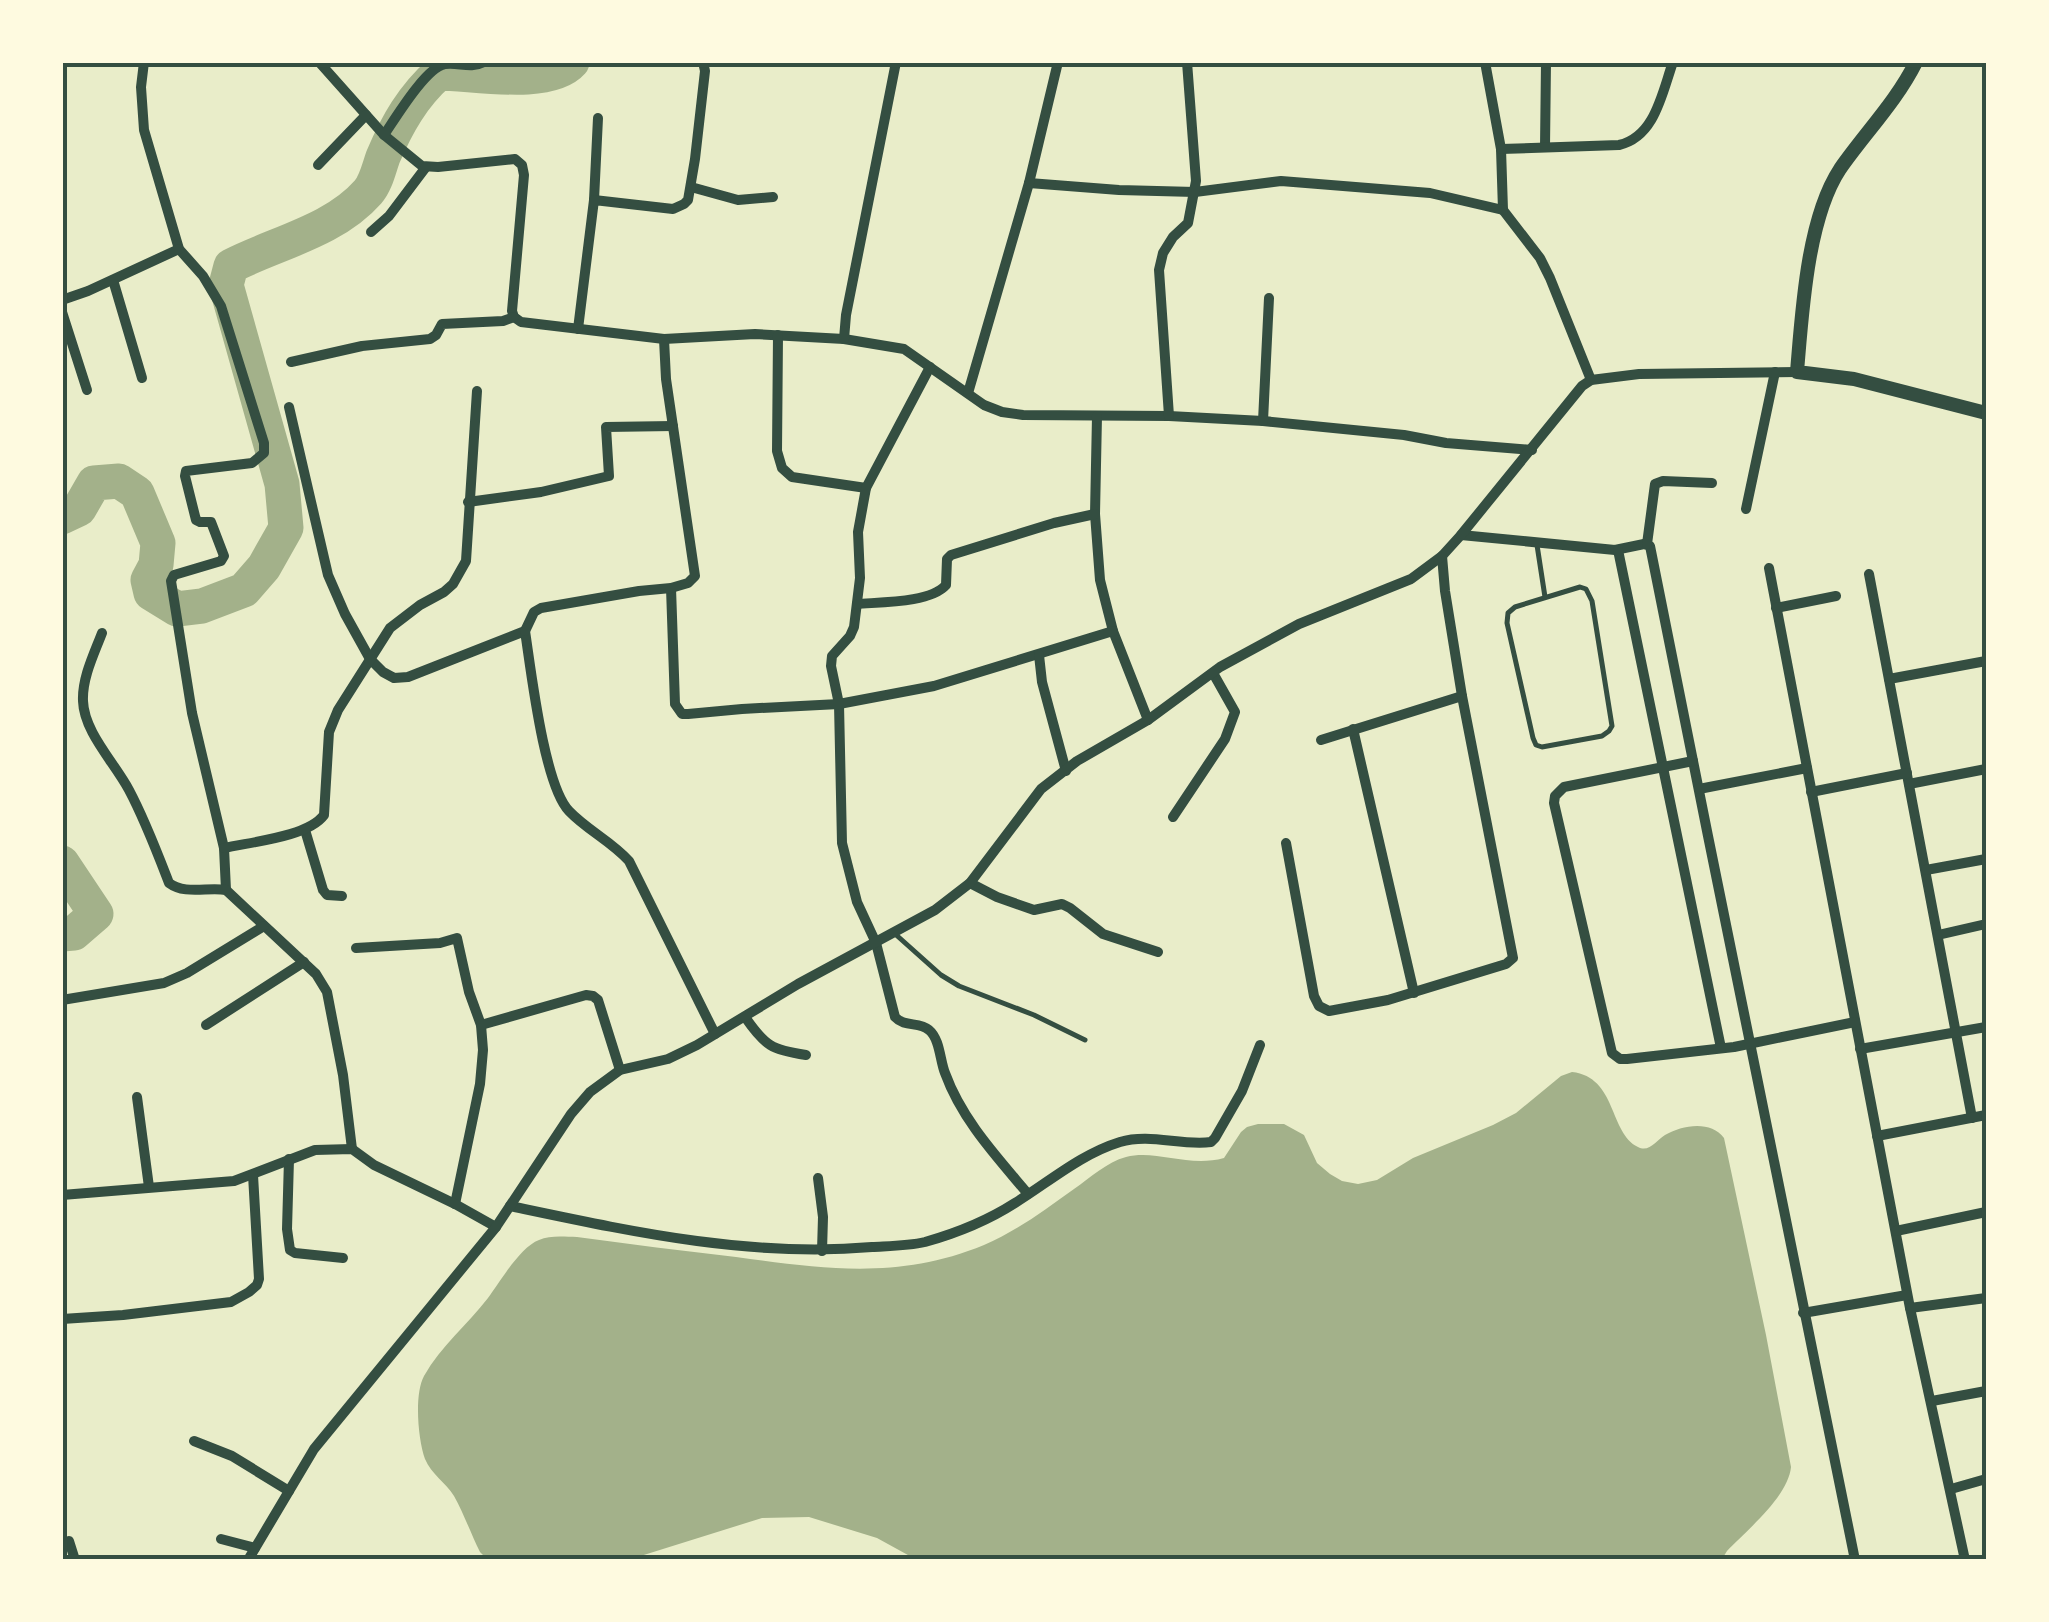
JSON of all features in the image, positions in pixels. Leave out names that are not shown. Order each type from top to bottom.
[{"type":"street","points":[[144,62],[144,130],[179,249],[203,276],[221,306],[264,448],[261,458],[252,463],[186,471],[196,520],[211,522],[224,556],[221,561],[174,575],[171,581],[192,712],[224,848],[226,890]]},
{"type":"street","points":[[319,62],[385,136],[424,166],[515,159],[522,164],[514,317]]},
{"type":"street","points":[[385,136],[414,91],[439,66],[484,62]]},
{"type":"street","points":[[594,200],[673,209],[684,204],[691,187],[704,62]]},
{"type":"street","points":[[844,338],[896,62]]},
{"type":"street","points":[[968,393],[1058,62]]},
{"type":"street","points":[[1169,416],[1160,270],[1163,254],[1188,222],[1195,192],[1188,62]]},
{"type":"street","points":[[1485,62],[1501,148],[1503,210],[1540,258],[1590,380]]},
{"type":"street","points":[[1545,147],[1546,62]]},
{"type":"street","points":[[1501,148],[1619,145],[1639,137],[1649,125],[1674,62]]},
{"type":"street","points":[[1797,372],[1809,263],[1824,202],[1839,171],[1903,88],[1916,62]]},
{"type":"street","points":[[318,165],[366,116]]},
{"type":"street","points":[[578,328],[594,200],[598,118]]},
{"type":"street","points":[[371,232],[389,216],[424,166]]},
{"type":"street","points":[[1028,183],[1195,192],[1281,180],[1430,193],[1503,210]]},
{"type":"street","points":[[691,187],[738,200],[774,197]]},
{"type":"street","points":[[62,300],[179,249]]},
{"type":"street","points":[[113,280],[142,378]]},
{"type":"street","points":[[1262,421],[1269,298]]},
{"type":"street","points":[[62,312],[87,390]]},
{"type":"street","points":[[514,317],[522,322],[664,339],[778,335],[844,338],[904,349],[984,405],[1023,415],[1262,421],[1532,450]]},
{"type":"street","points":[[291,362],[362,346],[430,338],[442,324],[514,317]]},
{"type":"street","points":[[778,335],[777,451],[782,468],[792,476],[866,488]]},
{"type":"street","points":[[664,339],[666,378],[696,571],[688,583],[671,588],[638,590],[541,608],[534,612],[524,631],[544,740],[559,796],[568,810],[629,861],[715,1034]]},
{"type":"street","points":[[930,367],[866,488],[858,532],[860,578],[854,627],[832,656],[839,704],[842,843],[857,902],[876,944],[898,1022],[932,1032],[962,1108],[1028,1194]]},
{"type":"street","points":[[1746,509],[1775,372]]},
{"type":"street","points":[[248,1560],[329,1429],[496,1227],[571,1114],[590,1092],[620,1070],[683,1053],[798,984],[935,910],[970,883],[1041,789],[1078,762],[1148,720],[1213,672],[1300,624],[1411,579],[1442,556],[1461,535],[1590,380],[1640,374],[1797,372],[1854,379],[1986,413]]},
{"type":"street","points":[[224,848],[305,830],[320,821],[324,814],[331,724],[390,628],[444,592],[461,573],[466,561],[477,391]]},
{"type":"street","points":[[289,407],[328,575],[344,614],[370,659],[383,672],[394,678],[408,678],[524,631]]},
{"type":"street","points":[[1097,416],[1100,580],[1112,631],[1148,720]]},
{"type":"street","points":[[468,502],[541,492],[609,476],[606,427],[673,426]]},
{"type":"street","points":[[1712,483],[1663,480],[1655,484],[1647,544],[1855,1560]]},
{"type":"street","points":[[857,604],[938,593],[946,585],[947,559],[951,554],[1096,514]]},
{"type":"street","points":[[1461,535],[1618,550],[1647,544]]},
{"type":"street","points":[[1618,550],[1721,1048]]},
{"type":"street","points":[[1286,843],[1314,996],[1320,1006],[1330,1011],[1388,1000],[1506,964],[1513,958],[1462,696],[1442,556]]},
{"type":"street","points":[[1768,568],[1909,1302],[1965,1560]]},
{"type":"street","points":[[1870,574],[1972,1118]]},
{"type":"street","points":[[671,588],[675,700],[682,714],[839,704],[934,686],[1112,631]]},
{"type":"street","points":[[1776,608],[1836,596]]},
{"type":"street","points":[[102,634],[83,693],[86,719],[128,787],[169,883],[179,889],[226,890],[316,974],[327,992],[352,1148]]},
{"type":"street","points":[[1039,655],[1042,682],[1066,771]]},
{"type":"street","points":[[1890,679],[1986,661]]},
{"type":"street","points":[[1173,816],[1224,739],[1236,712],[1213,672]]},
{"type":"street","points":[[1321,740],[1462,696]]},
{"type":"street","points":[[1353,729],[1414,993]]},
{"type":"street","points":[[1693,761],[1564,787],[1555,796],[1612,1052],[1627,1059],[1721,1048],[1855,1022]]},
{"type":"street","points":[[1699,789],[1807,768]]},
{"type":"street","points":[[1811,792],[1986,769]]},
{"type":"street","points":[[305,830],[323,890],[326,895],[342,896]]},
{"type":"street","points":[[1926,870],[1986,859]]},
{"type":"street","points":[[970,883],[1034,910],[1062,904],[1103,934],[1158,952]]},
{"type":"street","points":[[1938,935],[1986,924]]},
{"type":"street","points":[[62,1000],[164,983],[188,973],[264,926]]},
{"type":"street","points":[[356,948],[440,944],[457,938],[483,1050],[480,1084],[455,1204]]},
{"type":"street","points":[[206,1026],[304,962]]},
{"type":"street","points":[[480,1025],[594,996],[620,1070]]},
{"type":"street","points":[[745,1017],[765,1043],[780,1051],[806,1054]]},
{"type":"street","points":[[1860,1049],[1986,1027]]},
{"type":"street","points":[[510,1206],[624,1230],[733,1246],[822,1251],[920,1243],[970,1228],[1084,1158],[1124,1141],[1139,1138],[1211,1142],[1242,1091],[1260,1044]]},
{"type":"street","points":[[137,1097],[150,1187]]},
{"type":"street","points":[[1877,1136],[1986,1115]]},
{"type":"street","points":[[62,1195],[234,1181],[314,1150],[352,1148],[374,1165],[496,1227]]},
{"type":"street","points":[[289,1159],[290,1250],[295,1254],[343,1258]]},
{"type":"street","points":[[62,1318],[222,1304],[241,1298],[259,1279],[253,1175]]},
{"type":"street","points":[[818,1178],[822,1251]]},
{"type":"street","points":[[1896,1232],[1986,1212]]},
{"type":"street","points":[[1803,1313],[1986,1298]]},
{"type":"street","points":[[1932,1401],[1986,1391]]},
{"type":"street","points":[[194,1441],[232,1456],[289,1491]]},
{"type":"street","points":[[1951,1489],[1986,1479]]},
{"type":"street","points":[[222,1539],[255,1548]]},
{"type":"street","points":[[69,1542],[74,1560]]},
{"type":"lane","points":[[1536,542],[1546,598]]},
{"type":"lane","points":[[1580,587],[1590,594],[1612,722],[1609,732],[1602,736],[1547,747],[1536,744],[1533,738],[1507,623],[1511,610],[1546,598],[1580,587]]},
{"type":"lane","points":[[894,933],[941,975],[960,986],[1034,1014],[1085,1040]]},
{"type":"shaded area","points":[[1572,1072],[1597,1084],[1622,1130],[1638,1147],[1649,1147],[1665,1135],[1688,1127],[1712,1129],[1724,1138],[1791,1467],[1775,1501],[1722,1559],[917,1560],[877,1538],[809,1517],[762,1518],[631,1559],[487,1559],[454,1496],[425,1459],[418,1417],[424,1376],[518,1257],[543,1238],[577,1237],[831,1268],[922,1263],[953,1256],[1008,1233],[1119,1159],[1137,1155],[1198,1161],[1224,1158],[1241,1132],[1258,1124],[1284,1124],[1304,1135],[1317,1163],[1342,1181],[1358,1184],[1377,1180],[1413,1158],[1516,1113],[1561,1076]]},
{"type":"waterway","points":[[62,517],[79,509],[94,483],[119,481],[137,493],[158,543],[156,565],[148,580],[151,593],[177,609],[202,606],[244,590],[264,567],[286,528],[282,484],[226,285],[231,266],[322,226],[354,205],[373,184],[406,111],[439,73],[529,77],[561,70],[572,62]]},
{"type":"waterway","points":[[62,863],[96,914],[74,933],[62,934]]}]
